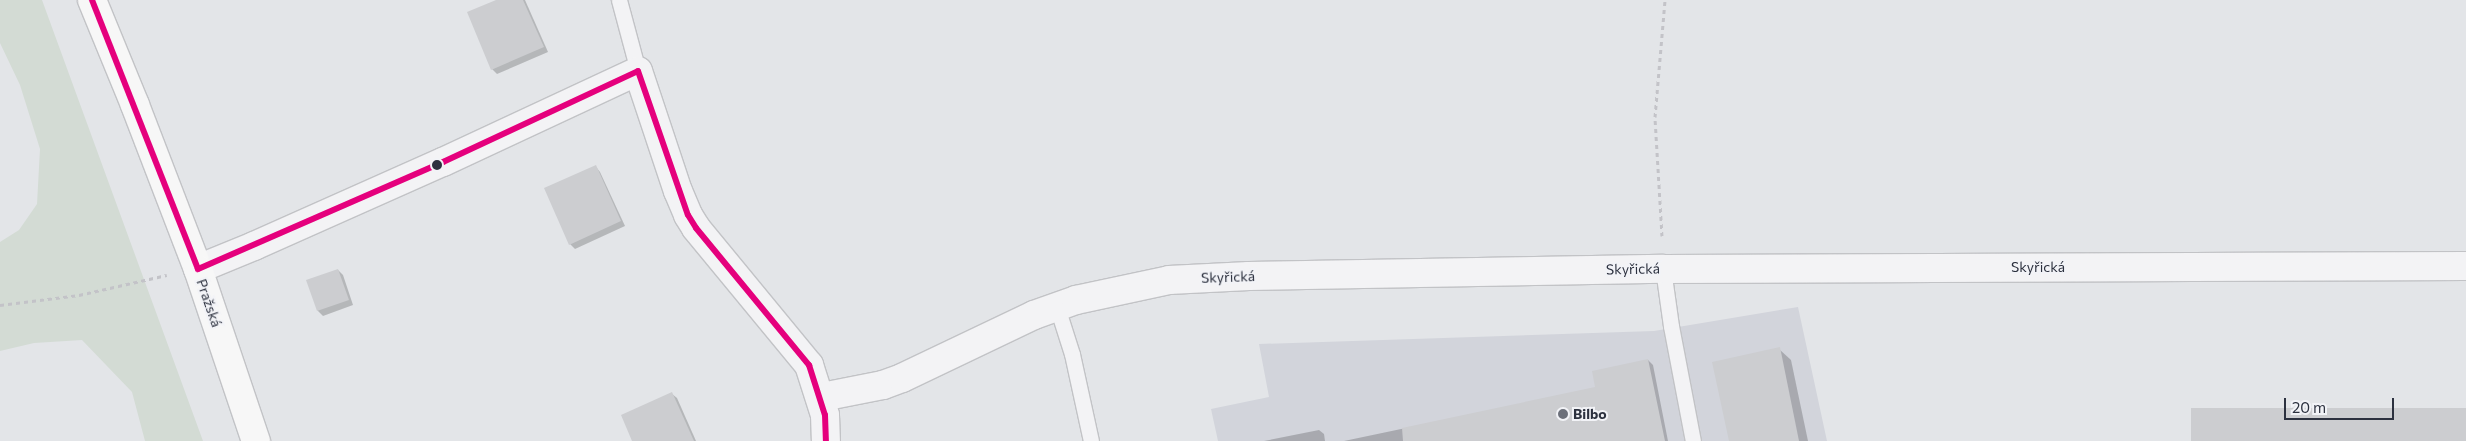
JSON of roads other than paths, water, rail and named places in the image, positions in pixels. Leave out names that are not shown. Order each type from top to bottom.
[{"type":"main road","name":"Pražská","points":[[92,0],[135,105],[198,269],[256,441]]},
{"type":"street","points":[[198,269],[434,166],[638,71],[678,191],[688,215],[696,228],[809,365],[822,397],[826,414],[826,441]]},
{"type":"street","name":"Skyřická","points":[[822,397],[883,385],[902,378],[1034,315],[1057,307],[1137,285],[1210,277],[1663,269],[2466,266]]},
{"type":"lane","points":[[620,0],[638,71]]},
{"type":"lane","points":[[1663,269],[1671,326],[1693,441]]},
{"type":"lane","points":[[1057,307],[1072,354],[1090,441]]},
{"type":"place","name":"Bilbo","points":[[1563,414]]}]
